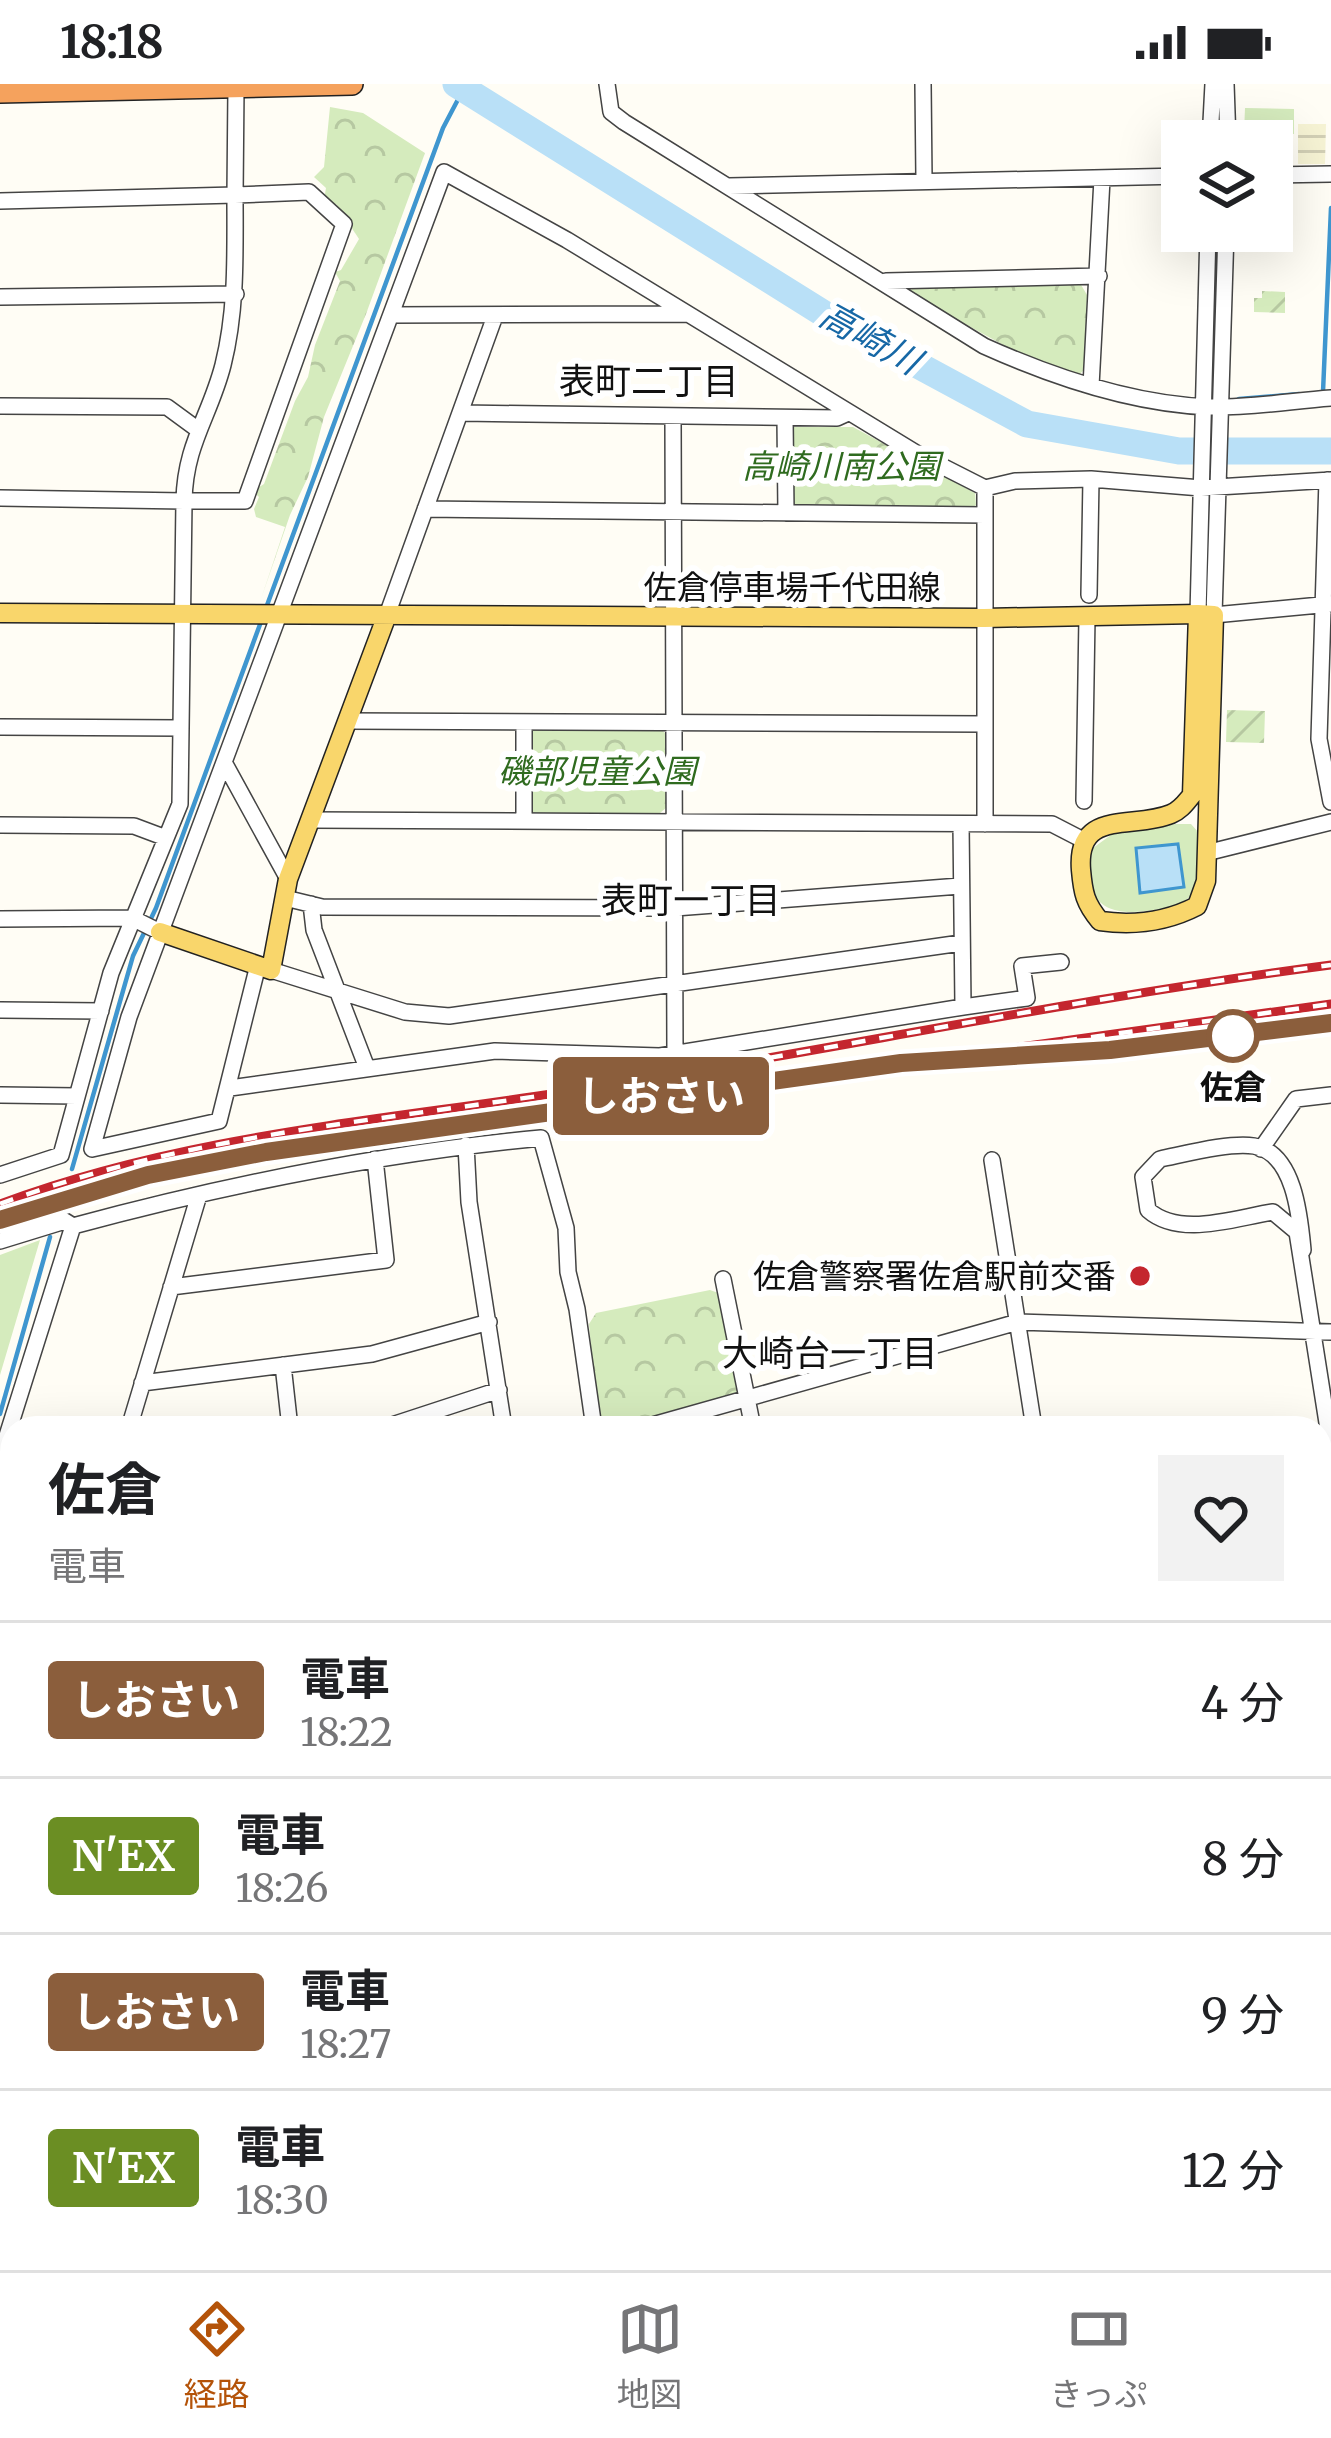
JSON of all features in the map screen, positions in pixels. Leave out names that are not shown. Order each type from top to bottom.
[{"type":"highway","points":[[0,92],[352,84]]},
{"type":"main road","name":"佐倉停車場千代田線","points":[[0,614],[1206,615]]},
{"type":"main road","points":[[160,932],[265,967],[286,889],[387,615]]},
{"type":"main road","points":[[1206,615],[1206,881],[1197,906],[1173,918],[1125,924],[1100,921],[1084,903],[1083,840],[1098,827],[1170,815],[1192,795],[1206,615]]},
{"type":"street","points":[[607,84],[611,112],[984,346],[1045,374],[1212,407],[1331,398]]},
{"type":"street","points":[[923,84],[924,179]]},
{"type":"street","points":[[1211,120],[1213,84]]},
{"type":"street","points":[[1226,84],[1227,120]]},
{"type":"street","points":[[0,1175],[61,1155],[132,918],[180,804],[184,467],[223,368],[236,294],[236,87]]},
{"type":"street","points":[[961,943],[449,1016],[405,1012],[265,967],[219,1121],[92,1149],[129,1017],[444,172],[527,217],[848,413],[985,488],[1015,481],[1091,478],[1210,488],[1329,480],[1326,715],[1319,739],[1331,802]]},
{"type":"street","points":[[1293,175],[1331,174]]},
{"type":"street","points":[[728,186],[1161,177]]},
{"type":"street","points":[[1091,386],[1102,179]]},
{"type":"street","points":[[0,201],[309,193],[344,224],[245,501],[0,498]]},
{"type":"street","points":[[1208,252],[1212,407],[1206,615],[1326,605]]},
{"type":"street","points":[[1212,407],[1224,252]]},
{"type":"street","points":[[884,281],[1099,276]]},
{"type":"street","points":[[0,297],[236,294]]},
{"type":"street","points":[[391,315],[687,314]]},
{"type":"street","points":[[387,615],[495,316]]},
{"type":"street","points":[[0,406],[167,406],[197,429]]},
{"type":"street","points":[[461,413],[837,418],[848,413]]},
{"type":"street","points":[[673,417],[675,1054]]},
{"type":"street","points":[[785,418],[786,513]]},
{"type":"street","points":[[1089,595],[1091,478]]},
{"type":"street","points":[[985,488],[985,824]]},
{"type":"street","points":[[425,509],[985,514]]},
{"type":"street","points":[[1084,801],[1087,617]]},
{"type":"street","points":[[347,721],[985,724]]},
{"type":"street","points":[[524,722],[524,821]]},
{"type":"street","points":[[0,727],[181,728]]},
{"type":"street","points":[[225,764],[286,889],[311,904],[675,908],[960,886]]},
{"type":"street","points":[[310,820],[1052,824],[1083,840]]},
{"type":"street","points":[[1206,853],[1331,822]]},
{"type":"street","points":[[961,824],[963,1006]]},
{"type":"street","points":[[0,825],[134,826],[166,838]]},
{"type":"street","points":[[311,904],[314,930],[367,1068]]},
{"type":"street","points":[[0,919],[132,918],[160,932]]},
{"type":"street","points":[[230,1088],[495,1051],[629,1057],[675,1054],[1028,998],[1022,966],[1060,962]]},
{"type":"street","points":[[0,1010],[101,1011]]},
{"type":"street","points":[[0,1095],[77,1096]]},
{"type":"street","points":[[1262,1149],[1296,1100],[1331,1095]]},
{"type":"street","points":[[0,1241],[64,1221],[73,1226],[375,1159],[541,1138],[566,1228],[568,1272],[592,1416]]},
{"type":"street","points":[[466,1145],[469,1202],[502,1416]]},
{"type":"street","points":[[1303,1250],[1296,1198],[1273,1154],[1253,1146],[1160,1159],[1143,1177],[1148,1210],[1170,1223],[1192,1225],[1273,1212],[1297,1232],[1323,1332],[1329,1416]]},
{"type":"street","points":[[171,1287],[386,1260],[375,1159]]},
{"type":"street","points":[[992,1160],[1032,1416]]},
{"type":"street","points":[[132,1416],[199,1195]]},
{"type":"street","points":[[13,1416],[73,1226]]},
{"type":"street","points":[[723,1279],[751,1416]]},
{"type":"street","points":[[142,1383],[372,1354],[489,1322]]},
{"type":"street","points":[[681,1416],[1018,1322],[1323,1332]]},
{"type":"street","points":[[283,1366],[289,1416]]},
{"type":"street","points":[[420,1416],[499,1390]]},
{"type":"shaded area","points":[[1298,124],[1326,124],[1325,164],[1298,164]]},
{"type":"green space","points":[[330,107],[363,113],[425,153],[324,417],[308,477],[261,599],[285,527],[256,517],[259,497],[253,491],[264,484],[308,377],[340,281],[335,272],[341,270],[359,239],[336,204],[323,205],[326,188],[314,177],[324,167]]},
{"type":"green space","points":[[1245,108],[1294,109],[1294,134],[1293,120],[1245,120]]},
{"type":"green space","points":[[1080,283],[1087,295],[1084,370],[1071,382],[912,295],[911,289]]},
{"type":"green space","points":[[1262,291],[1285,292],[1285,313],[1254,312],[1254,298],[1262,298]]},
{"type":"green space","name":"高崎川南公園","points":[[792,427],[853,427],[975,493],[976,505],[790,504]]},
{"type":"green space","points":[[1227,710],[1265,711],[1264,743],[1226,742]]},
{"type":"green space","name":"磯部児童公園","points":[[661,729],[666,734],[667,807],[660,813],[533,813],[527,804],[527,738],[532,730]]},
{"type":"green space","points":[[1191,824],[1199,833],[1198,877],[1191,895],[1171,907],[1137,912],[1100,902],[1090,882],[1093,848],[1115,832]]},
{"type":"green space","points":[[40,1240],[0,1375],[0,1255]]},
{"type":"green space","points":[[710,1290],[721,1294],[739,1388],[734,1395],[662,1416],[597,1416],[589,1324],[596,1313]]},
{"type":"water","points":[[1178,844],[1184,887],[1140,893],[1136,848]]},
{"type":"waterway","name":"高崎川","points":[[456,84],[829,317],[1027,424],[1179,451],[1331,451]]},
{"type":"waterway","points":[[266,608],[443,128],[464,88]]},
{"type":"waterway","points":[[1323,392],[1331,208]]},
{"type":"waterway","points":[[1239,399],[1299,394]]},
{"type":"waterway","points":[[72,1169],[133,956],[156,908],[262,619]]},
{"type":"waterway","points":[[0,1414],[50,1237]]},
{"type":"railway","points":[[0,1204],[146,1160],[220,1144],[1331,965]]},
{"type":"railway","points":[[564,1110],[1331,1004]]},
{"type":"railway","points":[[1152,1045],[1331,1023]]},
{"type":"train","name":"しおさい","points":[[0,1220],[148,1175],[266,1152],[901,1063],[1110,1050],[1331,1023]]},
{"type":"place","name":"佐倉","points":[[1233,1036]]},
{"type":"place","name":"佐倉警察署佐倉駅前交番","points":[[1140,1276]]},
{"type":"district","name":"表町二丁目","points":[[649,381]]},
{"type":"district","name":"表町一丁目","points":[[691,900]]},
{"type":"district","name":"大崎台一丁目","points":[[830,1353]]}]
